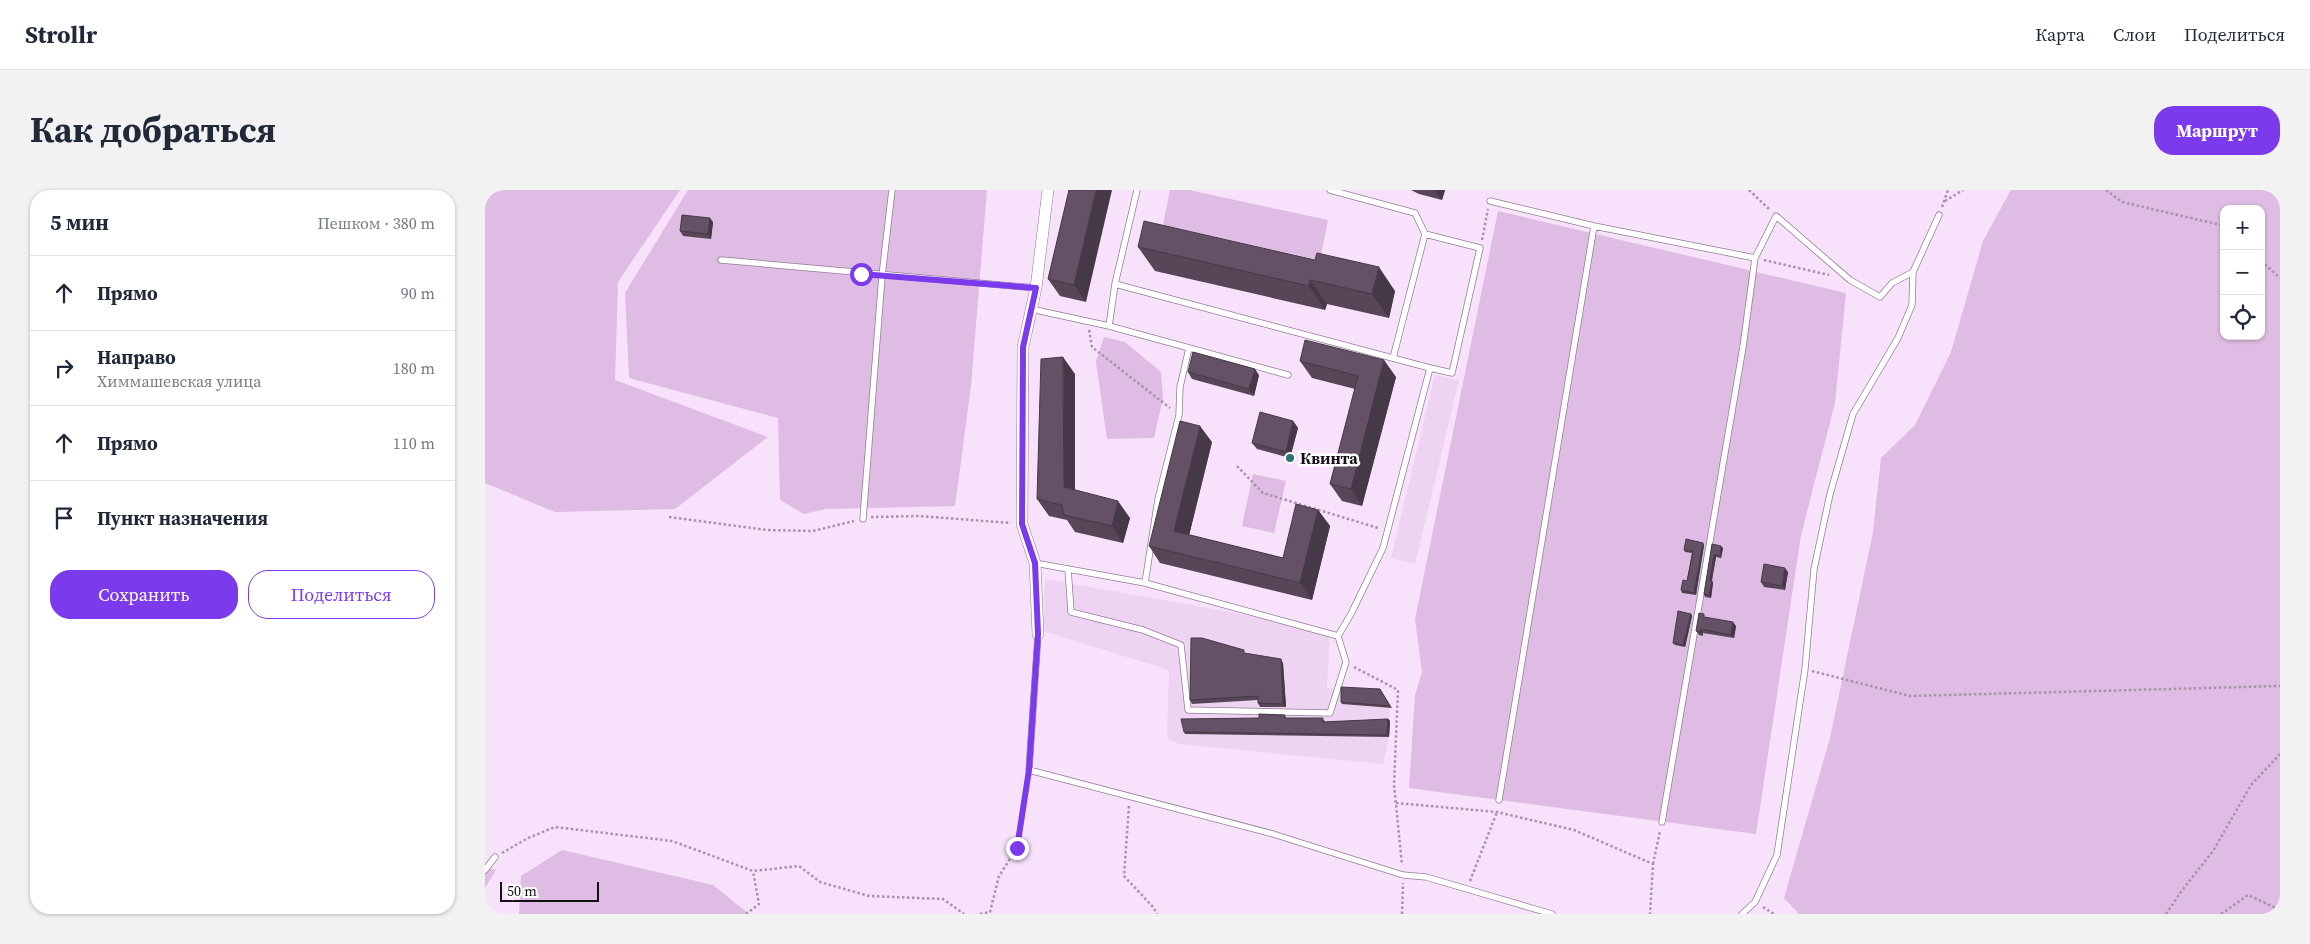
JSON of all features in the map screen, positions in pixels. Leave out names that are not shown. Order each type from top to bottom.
[{"type":"street","points":[[1038,634],[1035,563],[1022,524],[1023,347],[1036,288],[1048,190]]},
{"type":"lane","points":[[863,519],[882,276],[892,190]]},
{"type":"lane","points":[[1109,326],[1115,284],[1137,190]]},
{"type":"lane","points":[[1330,190],[1415,213],[1425,234],[1393,358]]},
{"type":"lane","points":[[1490,201],[1594,226],[1755,258]]},
{"type":"lane","points":[[1662,822],[1743,347],[1755,258],[1776,216],[1850,280],[1879,297],[1892,283],[1913,272]]},
{"type":"lane","points":[[1742,914],[1755,902],[1777,855],[1805,669],[1814,569],[1830,494],[1853,414],[1898,338],[1912,305],[1913,272],[1939,216]]},
{"type":"lane","points":[[1499,800],[1594,226]]},
{"type":"lane","points":[[1115,284],[1452,373],[1480,248],[1425,234]]},
{"type":"lane","points":[[721,260],[882,276],[1036,288]]},
{"type":"lane","points":[[1031,309],[1109,326],[1288,376]]},
{"type":"lane","points":[[1145,583],[1158,499],[1179,415],[1180,387],[1189,348]]},
{"type":"lane","points":[[1068,569],[1071,612],[1143,630],[1181,645],[1188,710],[1330,713],[1346,662],[1338,636],[1351,614],[1383,548],[1430,368]]},
{"type":"lane","points":[[1035,563],[1145,583],[1338,636]]},
{"type":"lane","points":[[1038,634],[1029,770],[1273,834],[1403,875],[1426,877],[1552,914]]},
{"type":"lane","points":[[485,870],[495,857]]},
{"type":"path","points":[[1749,190],[1776,216]]},
{"type":"path","points":[[1939,216],[1948,190]]},
{"type":"path","points":[[1944,202],[1963,190]]},
{"type":"path","points":[[2106,190],[2122,202],[2220,225]]},
{"type":"path","points":[[1480,248],[1490,201]]},
{"type":"path","points":[[1755,258],[1850,280]]},
{"type":"path","points":[[2265,265],[2280,278]]},
{"type":"path","points":[[1087,321],[1092,347],[1179,415]]},
{"type":"path","points":[[1237,466],[1263,493],[1388,531]]},
{"type":"path","points":[[669,517],[767,530],[813,531],[873,516],[919,516],[1022,524]]},
{"type":"path","points":[[1346,662],[1398,690],[1394,785],[1403,875],[1402,914]]},
{"type":"path","points":[[1805,669],[1910,696],[2280,686]]},
{"type":"path","points":[[2167,914],[2180,893],[2213,851],[2251,785],[2280,754]]},
{"type":"path","points":[[980,914],[991,913],[999,876],[1017,848],[1029,770]]},
{"type":"path","points":[[1129,796],[1124,876],[1153,906],[1157,914]]},
{"type":"path","points":[[1466,890],[1497,812],[1499,800]]},
{"type":"path","points":[[1396,803],[1497,812],[1575,830],[1653,864]]},
{"type":"path","points":[[1650,914],[1653,864],[1662,822]]},
{"type":"path","points":[[495,857],[529,838],[555,827],[672,841],[753,871],[799,866],[820,882],[869,896],[943,899],[964,914]]},
{"type":"path","points":[[746,914],[759,904],[753,871]]},
{"type":"path","points":[[2221,914],[2248,895],[2280,910]]},
{"type":"path","points":[[1755,902],[1774,914]]},
{"type":"shaded area","points":[[485,190],[680,190],[618,282],[615,380],[768,437],[675,509],[555,512],[485,483]]},
{"type":"shaded area","points":[[688,190],[987,190],[971,386],[955,506],[826,509],[804,514],[780,500],[778,418],[629,378],[625,293]]},
{"type":"shaded area","points":[[1170,190],[1189,190],[1328,220],[1320,260],[1163,225]]},
{"type":"shaded area","points":[[2011,190],[2280,190],[2280,914],[1799,914],[1784,898],[1830,738],[1873,532],[1881,458],[1915,425],[1951,352],[1983,241]]},
{"type":"shaded area","points":[[1498,211],[1846,293],[1835,403],[1801,535],[1756,834],[1409,788],[1415,695],[1422,672],[1415,619]]},
{"type":"shaded area","points":[[1104,337],[1125,342],[1161,372],[1163,398],[1154,438],[1107,439],[1096,362]]},
{"type":"shaded area","points":[[1435,375],[1459,380],[1415,564],[1391,558]]},
{"type":"shaded area","points":[[1253,474],[1286,481],[1274,533],[1242,526]]},
{"type":"shaded area","points":[[1045,579],[1330,630],[1327,688],[1381,691],[1390,706],[1389,737],[1383,764],[1179,744],[1167,738],[1169,670],[1043,631]]},
{"type":"shaded area","points":[[562,850],[713,885],[749,914],[519,914],[521,876]]},
{"type":"shaded area","points":[[485,867],[496,870],[485,888]]},
{"type":"building","points":[[1069,190],[1096,190],[1074,285],[1048,279]]},
{"type":"building","points":[[682,215],[710,218],[708,234],[680,231]]},
{"type":"building","points":[[1144,221],[1315,260],[1317,253],[1379,267],[1372,294],[1310,280],[1309,286],[1138,247]]},
{"type":"building","points":[[1305,340],[1384,360],[1351,489],[1330,484],[1358,376],[1300,361]]},
{"type":"building","points":[[1193,352],[1255,369],[1249,389],[1188,372]]},
{"type":"building","points":[[1063,357],[1064,487],[1118,501],[1112,526],[1064,515],[1062,505],[1037,499],[1041,359]]},
{"type":"building","points":[[1260,412],[1293,421],[1286,452],[1252,443]]},
{"type":"building","points":[[1180,421],[1200,426],[1174,531],[1283,558],[1296,504],[1318,510],[1300,583],[1149,546]]},
{"type":"building","points":[[1686,539],[1703,543],[1694,593],[1681,590],[1683,580],[1687,581],[1693,551],[1684,550]]},
{"type":"building","points":[[1712,544],[1721,546],[1720,556],[1714,555],[1709,595],[1704,594]]},
{"type":"building","points":[[1764,564],[1785,568],[1782,586],[1761,582]]},
{"type":"building","points":[[1678,611],[1691,614],[1683,645],[1673,643]]},
{"type":"building","points":[[1699,613],[1704,614],[1704,617],[1733,622],[1731,635],[1701,629],[1700,632],[1696,631]]},
{"type":"building","points":[[1191,638],[1202,638],[1244,650],[1244,653],[1281,659],[1283,704],[1258,703],[1258,696],[1190,700]]},
{"type":"building","points":[[1341,687],[1380,689],[1390,706],[1341,702]]},
{"type":"building","points":[[1259,714],[1285,715],[1285,718],[1323,718],[1323,722],[1388,719],[1387,735],[1184,732],[1181,719],[1259,718]]},
{"type":"place","name":"Квинта","points":[[1290,458]]},
{"type":"route","points":[[861,274],[1036,288],[1023,347],[1022,524],[1035,563],[1038,634],[1029,770],[1017,848]]}]
